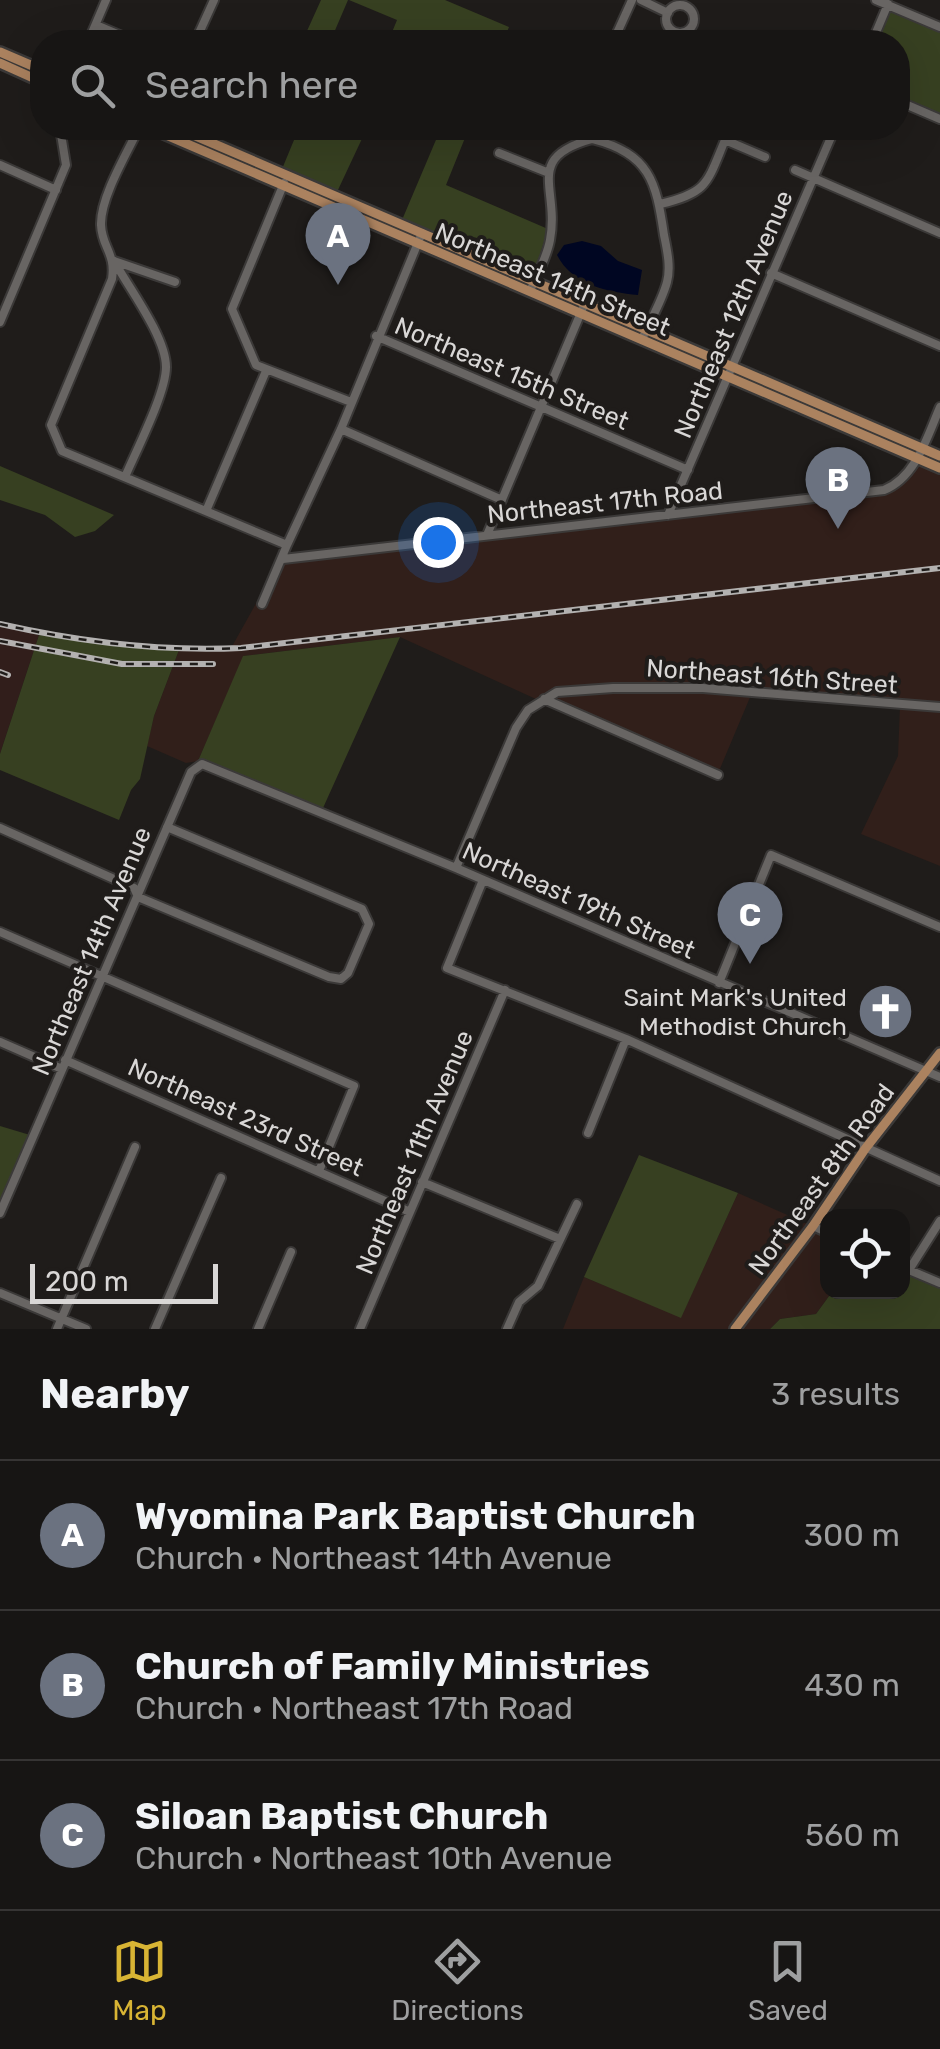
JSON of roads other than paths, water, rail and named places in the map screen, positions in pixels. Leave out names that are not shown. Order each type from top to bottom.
[{"type":"main road","points":[[0,52],[30,65]]},
{"type":"main road","points":[[0,64],[30,77]]},
{"type":"main road","name":"Northeast 14th Street","points":[[181,140],[285,180],[644,334],[919,453],[940,468]]},
{"type":"main road","name":"Northeast 14th Street","points":[[202,140],[285,180]]},
{"type":"main road","name":"Northeast 14th Street","points":[[919,453],[940,456]]},
{"type":"main road","name":"Northeast 8th Road","points":[[735,1329],[940,1053]]},
{"type":"street","points":[[94,30],[105,0]]},
{"type":"street","points":[[200,30],[214,0]]},
{"type":"street","points":[[618,30],[632,0]]},
{"type":"street","points":[[641,0],[668,12]]},
{"type":"street","points":[[876,0],[889,2],[940,27]]},
{"type":"street","points":[[877,30],[889,2]]},
{"type":"street","points":[[96,25],[108,30]]},
{"type":"street","points":[[910,106],[940,119]]},
{"type":"street","points":[[0,322],[66,165],[62,140]]},
{"type":"street","points":[[126,478],[161,390],[166,367],[160,344],[104,240],[102,210],[133,140]]},
{"type":"street","points":[[532,286],[550,242],[548,173],[555,156],[568,146],[589,140]]},
{"type":"street","points":[[596,140],[620,146],[640,162],[654,180],[660,204],[668,280],[644,334]]},
{"type":"street","points":[[660,204],[689,197],[702,188],[725,140],[765,157]]},
{"type":"street","name":"Northeast 12th Avenue","points":[[668,516],[830,140]]},
{"type":"street","points":[[500,154],[548,173]]},
{"type":"street","points":[[0,165],[56,190]]},
{"type":"street","points":[[795,170],[940,233]]},
{"type":"street","points":[[285,180],[232,308],[256,365],[350,402]]},
{"type":"street","points":[[262,604],[341,429],[376,336],[420,238]]},
{"type":"street","points":[[114,261],[175,282]]},
{"type":"street","points":[[114,261],[112,279],[51,425],[55,440],[62,450],[286,545]]},
{"type":"street","points":[[771,272],[940,346]]},
{"type":"street","points":[[487,535],[583,308]]},
{"type":"street","name":"Northeast 15th Street","points":[[376,336],[688,470]]},
{"type":"street","points":[[206,511],[266,372]]},
{"type":"street","points":[[919,453],[940,407]]},
{"type":"street","points":[[341,429],[502,500]]},
{"type":"street","name":"Northeast 17th Road","points":[[283,559],[884,490],[897,484],[919,453]]},
{"type":"street","name":"Northeast 16th Street","points":[[544,699],[572,690],[660,686],[940,707]]},
{"type":"street","points":[[456,868],[516,728],[528,710],[544,699],[718,775]]},
{"type":"street","name":"Northeast 19th Street","points":[[202,764],[456,868],[940,1077]]},
{"type":"street","name":"Northeast 14th Avenue","points":[[0,1213],[191,772],[202,764]]},
{"type":"street","points":[[0,828],[134,888],[138,897],[329,978],[341,979],[348,973],[369,924],[362,909],[167,827]]},
{"type":"street","points":[[718,983],[771,855],[940,927]]},
{"type":"street","points":[[483,880],[448,968],[626,1039],[940,1181]]},
{"type":"street","points":[[0,932],[354,1086],[319,1171]]},
{"type":"street","name":"Northeast 11th Avenue","points":[[360,1329],[505,990]]},
{"type":"street","points":[[588,1133],[626,1039]]},
{"type":"street","name":"Northeast 23rd Street","points":[[0,1042],[64,1065],[410,1212]]},
{"type":"street","points":[[57,1329],[135,1147]]},
{"type":"street","points":[[156,1329],[221,1178]]},
{"type":"street","points":[[422,1182],[560,1239]]},
{"type":"street","points":[[507,1329],[519,1302],[538,1286],[577,1204]]},
{"type":"street","points":[[910,1262],[940,1221]]},
{"type":"street","points":[[813,1226],[820,1229]]},
{"type":"street","points":[[258,1329],[291,1252]]},
{"type":"street","points":[[910,1270],[940,1283]]},
{"type":"street","points":[[0,1293],[86,1329]]},
{"type":"water","points":[[582,241],[601,246],[618,261],[642,270],[638,295],[603,289],[572,273],[557,255],[564,245]]},
{"type":"railway","points":[[0,624],[120,644],[241,648],[940,568]]},
{"type":"railway","points":[[0,641],[122,664],[213,664]]},
{"type":"railway","points":[[0,672],[8,675]]},
{"type":"place","name":"Wyomina Park Baptist Church","points":[[338,285]]},
{"type":"place","name":"Church of Family Ministries","points":[[838,529]]},
{"type":"place","name":"Siloan Baptist Church","points":[[750,964]]},
{"type":"place","name":"Saint Mark's United Methodist Church","points":[[886,1011]]}]
